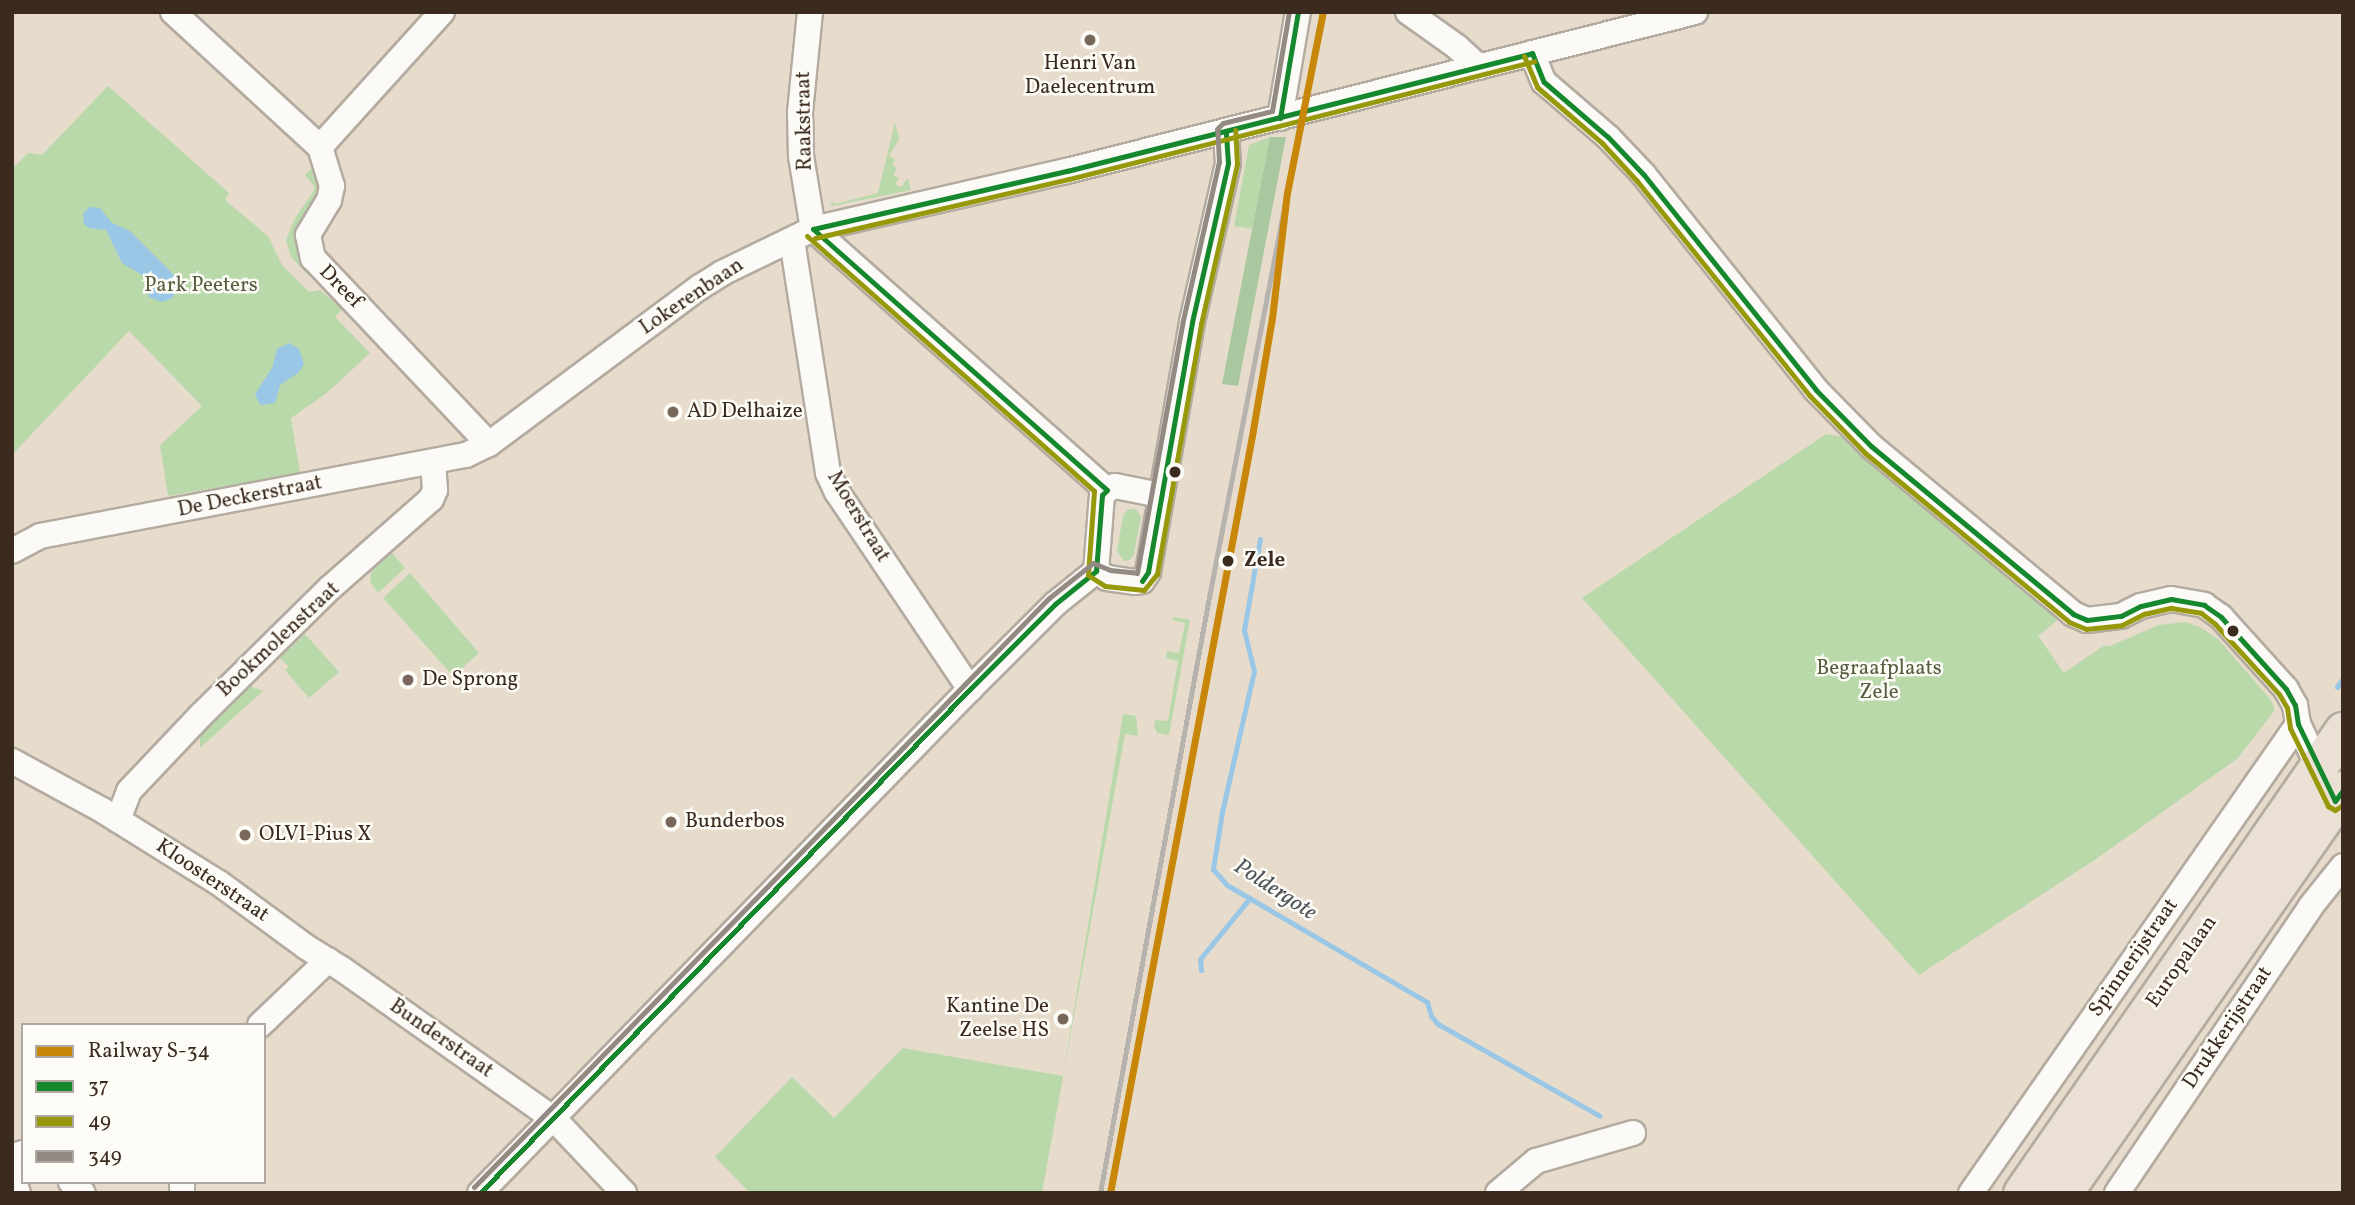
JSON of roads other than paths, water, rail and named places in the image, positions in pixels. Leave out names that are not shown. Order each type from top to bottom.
[{"type":"highway","name":"Europalaan","points":[[2063,1193],[2335,792],[2343,731]]},
{"type":"highway","name":"Europalaan","points":[[2022,1193],[2335,792]]},
{"type":"street","points":[[173,12],[320,147],[442,12]]},
{"type":"street","name":"Raakstraat","points":[[803,234],[801,83],[810,12]]},
{"type":"street","points":[[1280,118],[1298,12]]},
{"type":"street","points":[[1408,12],[1479,66]]},
{"type":"street","name":"Lokerenbaan","points":[[489,444],[700,287],[722,273],[803,234],[1280,118],[1695,12]]},
{"type":"street","points":[[1532,53],[1545,82],[1608,137],[1644,175],[1816,390],[1871,446],[2073,614],[2087,620],[2121,616],[2171,599],[2204,605],[2221,617],[2256,652],[2286,689],[2295,705],[2298,724],[2335,792]]},
{"type":"street","points":[[1096,571],[1107,578],[1142,581],[1148,572],[1192,322],[1228,163],[1226,131]]},
{"type":"street","name":"Dreef","points":[[320,147],[332,186],[329,200],[308,235],[313,258],[489,444]]},
{"type":"street","points":[[803,234],[1107,490]]},
{"type":"street","name":"Moerstraat","points":[[803,234],[823,452],[837,492],[970,689]]},
{"type":"street","name":"De Deckerstraat","points":[[12,551],[40,536],[168,513],[208,502],[433,463],[466,455],[489,444]]},
{"type":"street","name":"Bookmolenstraat","points":[[118,820],[129,791],[201,715],[322,596],[431,499],[435,490],[433,463]]},
{"type":"street","points":[[480,1193],[970,689],[1055,604],[1096,571],[1102,495],[1115,486],[1160,495]]},
{"type":"street","name":"Spinnerijstraat","points":[[1971,1193],[2298,724]]},
{"type":"street","name":"Kloosterstraat","points":[[12,761],[118,820],[219,883],[328,960]]},
{"type":"street","name":"Drukkerijstraat","points":[[2116,1193],[2311,906],[2343,866]]},
{"type":"street","points":[[262,1023],[328,960]]},
{"type":"street","name":"Bunderstraat","points":[[328,960],[554,1119],[624,1193]]},
{"type":"street","points":[[1497,1193],[1536,1161],[1633,1133]]},
{"type":"street","points":[[12,1175],[18,1193]]},
{"type":"water","points":[[89,207],[100,208],[112,223],[130,231],[173,274],[178,287],[172,298],[162,302],[149,297],[145,286],[147,278],[122,263],[106,230],[89,228],[84,224],[83,214]]},
{"type":"water","points":[[289,343],[299,349],[304,364],[298,373],[280,385],[275,403],[260,405],[255,394],[272,368],[277,349]]},
{"type":"waterway","name":"Poldergote","points":[[1260,539],[1244,630],[1254,671],[1222,812],[1213,869],[1227,885],[1427,1002],[1431,1016],[1438,1024],[1600,1116]]},
{"type":"waterway","name":"Poldergote","points":[[2337,687],[2343,678]]},
{"type":"waterway","points":[[1201,970],[1200,959],[1250,898]]},
{"type":"railway","points":[[1100,1193],[1209,597],[1287,193]]},
{"type":"rail line","name":"S-34","points":[[1110,1193],[1253,430],[1272,318],[1287,193],[1323,12]]},
{"type":"place","name":"Henri Van Daelecentrum","points":[[1090,40]]},
{"type":"place","name":"AD Delhaize","points":[[673,412]]},
{"type":"place","name":"Zele","points":[[1228,561]]},
{"type":"place","name":"De Sprong","points":[[408,680]]},
{"type":"place","name":"Bunderbos","points":[[671,822]]},
{"type":"place","name":"OLVI-Pius X","points":[[245,835]]},
{"type":"place","name":"Kantine De Zeelse HS","points":[[1063,1019]]},
{"type":"park label","name":"Park Peeters","points":[[201,286]]},
{"type":"park label","name":"Begraafplaats Zele","points":[[1879,681]]}]
